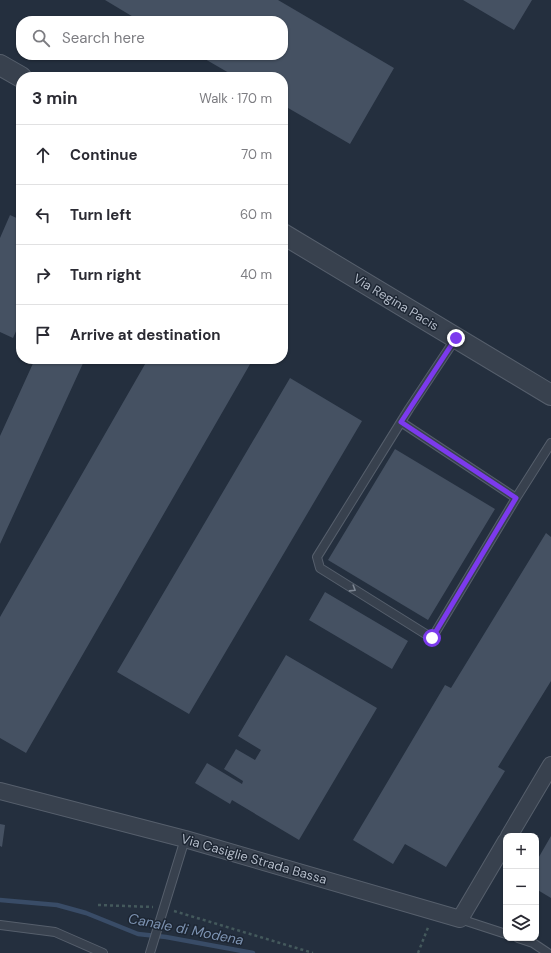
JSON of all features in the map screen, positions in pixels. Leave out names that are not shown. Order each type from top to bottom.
[{"type":"street","points":[[0,65],[16,74]]},
{"type":"street","name":"Via Regina Pacis","points":[[288,237],[551,395]]},
{"type":"street","points":[[511,833],[551,765]]},
{"type":"street","name":"Via Casiglie Strada Bassa","points":[[0,791],[185,839],[460,919]]},
{"type":"street","points":[[460,919],[503,845]]},
{"type":"lane","points":[[456,338],[401,422],[317,557],[320,568],[432,638],[516,498],[551,443]]},
{"type":"lane","points":[[401,422],[516,498]]},
{"type":"lane","points":[[150,953],[185,839]]},
{"type":"lane","name":"Via Casiglie Strada Bassa","points":[[460,919],[503,933]]},
{"type":"lane","points":[[0,925],[55,932],[103,953]]},
{"type":"lane","points":[[527,941],[533,943],[548,953]]},
{"type":"path","points":[[98,905],[163,908],[313,953]]},
{"type":"path","points":[[418,953],[434,912]]},
{"type":"building","points":[[105,0],[278,0],[394,68],[350,144],[288,108],[288,72],[227,72],[207,60],[288,60],[288,16],[132,16]]},
{"type":"building","points":[[463,0],[532,0],[514,30]]},
{"type":"building","points":[[10,215],[16,218],[16,331],[13,338],[0,332],[0,238]]},
{"type":"building","points":[[33,364],[83,364],[0,544],[0,436]]},
{"type":"building","points":[[145,364],[250,364],[26,753],[0,738],[0,617]]},
{"type":"building","points":[[290,378],[362,421],[189,714],[117,672]]},
{"type":"building","points":[[395,449],[495,509],[428,620],[328,560]]},
{"type":"building","points":[[546,533],[551,537],[551,681],[498,767],[505,771],[446,867],[405,844],[393,864],[353,840],[445,685],[451,688]]},
{"type":"building","points":[[325,592],[408,641],[392,669],[309,620]]},
{"type":"building","points":[[286,655],[377,708],[299,840],[232,800],[230,804],[195,783],[207,763],[242,784],[243,781],[224,769],[236,749],[255,760],[261,750],[238,736]]},
{"type":"building","points":[[0,824],[5,825],[2,847],[0,846]]},
{"type":"building","points":[[551,836],[551,898],[539,891],[539,857]]},
{"type":"waterway","name":"Canale di Modena","points":[[0,900],[57,905],[86,913],[138,934],[166,937],[253,953]]},
{"type":"route","points":[[432,638],[516,498],[401,422],[456,338]]}]
